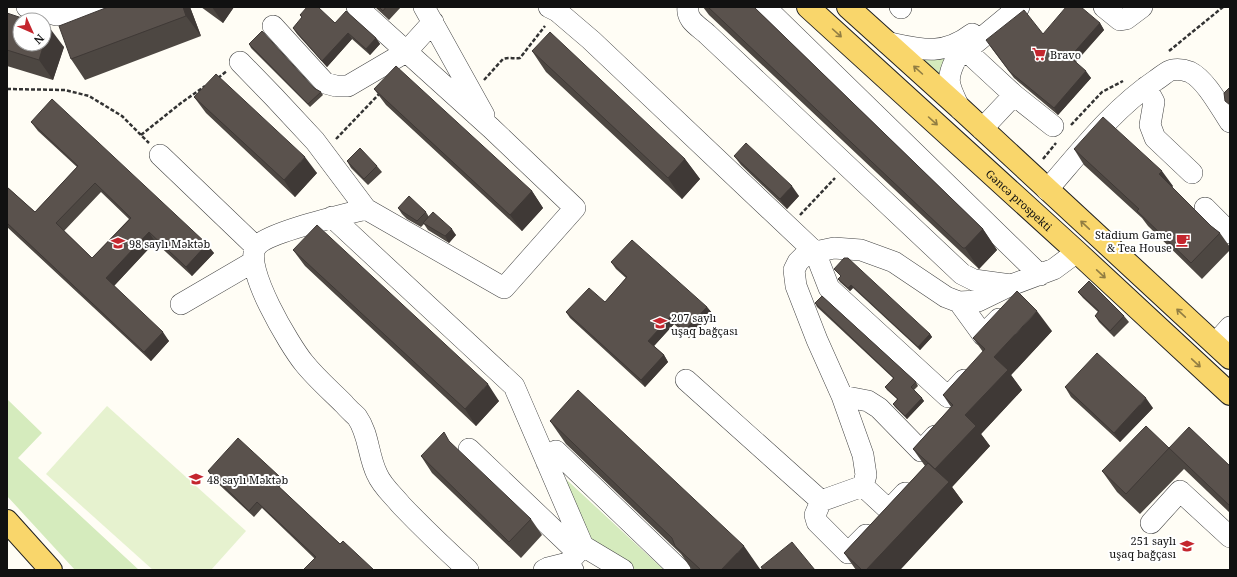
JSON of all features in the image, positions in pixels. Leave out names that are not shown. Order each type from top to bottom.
[{"type":"main road","name":"Gəncə prospekti","points":[[808,7],[1077,252],[1230,394]]},
{"type":"main road","points":[[848,7],[961,109],[1222,351]]},
{"type":"main road","points":[[7,521],[51,570]]},
{"type":"lane","points":[[27,7],[56,15],[97,7]]},
{"type":"lane","points":[[240,62],[314,141],[366,208],[504,288],[575,208],[491,128],[357,7]]},
{"type":"lane","points":[[688,7],[687,12],[690,19],[962,274],[974,280],[1011,284]]},
{"type":"lane","points":[[765,7],[1040,275]]},
{"type":"lane","points":[[886,42],[924,50],[949,47],[967,38],[1007,7]]},
{"type":"lane","points":[[961,109],[949,86],[950,70],[956,59],[1019,7]]},
{"type":"lane","points":[[1104,7],[1120,20],[1126,19],[1142,7]]},
{"type":"lane","points":[[555,8],[815,252],[830,288],[948,397],[978,365]]},
{"type":"lane","points":[[273,26],[325,83],[336,86],[348,86],[406,52],[428,15],[491,128]]},
{"type":"lane","points":[[974,58],[1014,95],[1052,126]]},
{"type":"lane","points":[[1047,190],[1111,117],[1130,99],[1171,70],[1189,72],[1196,76],[1203,83],[1230,122]]},
{"type":"lane","points":[[1146,87],[1154,102],[1150,125],[1155,138],[1192,173]]},
{"type":"lane","points":[[982,129],[1014,95]]},
{"type":"lane","points":[[160,155],[254,254],[257,279],[273,314],[304,364],[356,417],[365,431],[369,451],[377,474],[387,489],[427,532],[468,570]]},
{"type":"lane","points":[[181,304],[254,254],[262,241],[366,208]]},
{"type":"lane","points":[[1205,208],[1230,233]]},
{"type":"lane","points":[[332,218],[514,386],[546,463],[575,558]]},
{"type":"lane","points":[[863,486],[866,475],[864,455],[842,396],[817,340],[796,286],[794,270],[798,262],[804,256],[834,248],[861,250],[894,262],[946,298],[959,302],[978,301],[1011,284],[1040,275],[1054,269],[1077,252]]},
{"type":"lane","points":[[959,302],[983,335],[1010,307]]},
{"type":"lane","points":[[1222,351],[1230,327]]},
{"type":"lane","points":[[686,380],[821,501]]},
{"type":"lane","points":[[842,396],[868,401],[879,408],[921,451],[945,424]]},
{"type":"lane","points":[[469,449],[575,558],[623,570]]},
{"type":"lane","points":[[546,463],[556,452],[680,570]]},
{"type":"lane","points":[[863,486],[889,510],[916,481]]},
{"type":"lane","points":[[863,486],[821,501],[815,515],[817,522],[848,553],[873,527]]},
{"type":"lane","points":[[1151,523],[1180,491],[1230,537]]},
{"type":"lane","points":[[544,570],[575,558]]},
{"type":"path","points":[[472,93],[503,59],[507,57],[514,59],[520,58],[555,8]]},
{"type":"path","points":[[216,79],[240,62]]},
{"type":"path","points":[[141,135],[181,103],[210,83]]},
{"type":"path","points":[[7,89],[65,90],[88,96],[122,116],[160,155]]},
{"type":"path","points":[[324,153],[381,91]]},
{"type":"path","points":[[788,227],[847,166]]},
{"type":"green space","points":[[951,54],[940,75],[921,57]]},
{"type":"green space","points":[[7,399],[42,433],[18,458],[139,570],[75,570],[7,496]]},
{"type":"green space","points":[[107,406],[246,531],[211,570],[153,570],[46,474]]},
{"type":"green space","points":[[555,469],[664,570],[635,570],[590,545]]},
{"type":"building","points":[[108,7],[183,7],[186,16],[71,59],[59,26]]},
{"type":"building","points":[[307,7],[318,7],[335,23],[346,11],[376,38],[366,49],[348,33],[322,61],[293,28],[302,17],[300,15]]},
{"type":"building","points":[[379,7],[386,7],[383,11]]},
{"type":"building","points":[[708,7],[754,7],[983,229],[965,248],[963,248]]},
{"type":"building","name":"Bravo","points":[[1066,7],[1081,7],[1100,23],[1070,57],[1086,71],[1054,108],[1010,72],[986,40],[1024,10],[1043,34]]},
{"type":"building","points":[[7,13],[12,15],[12,52],[7,50]]},
{"type":"building","points":[[262,31],[314,88],[321,92],[308,104],[249,44]]},
{"type":"building","points":[[550,32],[685,159],[668,178],[532,51]]},
{"type":"building","points":[[13,52],[42,52],[39,60]]},
{"type":"building","points":[[396,66],[532,191],[510,215],[374,89]]},
{"type":"building","points":[[216,74],[305,157],[284,180],[194,97]]},
{"type":"building","points":[[1230,87],[1230,105],[1225,101],[1224,93]]},
{"type":"building","points":[[52,99],[207,244],[186,267],[149,232],[106,278],[163,332],[144,352],[7,223],[7,187],[35,212],[78,166],[31,122]],"holes":[[[95,183],[131,218],[92,258],[56,223]]]},
{"type":"building","points":[[1103,117],[1162,171],[1159,174],[1211,226],[1220,233],[1191,263],[1137,211],[1139,209],[1074,149]]},
{"type":"building","points":[[746,143],[792,186],[780,199],[734,156]]},
{"type":"building","points":[[360,148],[377,166],[364,179],[347,161]]},
{"type":"building","points":[[409,196],[426,212],[417,221],[398,208]]},
{"type":"building","points":[[433,212],[452,229],[445,236],[423,223]]},
{"type":"building","points":[[317,225],[488,384],[465,409],[293,250]]},
{"type":"building","points":[[632,240],[707,307],[684,331],[670,317],[648,341],[664,355],[641,380],[566,312],[589,288],[605,302],[627,277],[611,262]]},
{"type":"building","points":[[844,258],[848,258],[930,334],[918,347],[851,285],[848,288],[838,279],[841,276],[834,269]]},
{"type":"building","points":[[1089,281],[1124,316],[1110,331],[1095,316],[1099,311],[1078,292]]},
{"type":"building","points":[[1017,291],[1037,311],[994,357],[1008,370],[965,415],[976,426],[935,469],[913,449],[953,405],[943,395],[985,349],[973,338]]},
{"type":"building","points":[[822,296],[916,382],[911,387],[922,398],[905,416],[893,404],[898,399],[885,387],[894,378],[815,303]]},
{"type":"building","points":[[1097,353],[1146,398],[1114,433],[1065,387]]},
{"type":"building","points":[[578,390],[744,546],[721,570],[701,570],[675,546],[672,538],[550,421]]},
{"type":"building","points":[[1146,426],[1169,448],[1126,494],[1102,471]]},
{"type":"building","points":[[1189,427],[1230,466],[1230,506],[1169,448]]},
{"type":"building","points":[[444,432],[449,441],[531,519],[509,542],[421,456]]},
{"type":"building","points":[[238,438],[279,476],[274,482],[340,544],[343,541],[374,570],[303,570],[316,557],[257,502],[249,511],[208,471]]},
{"type":"building","points":[[928,463],[949,482],[866,570],[862,570],[844,553]]},
{"type":"building","points":[[792,542],[815,570],[763,570],[761,567]]},
{"type":"place","name":"Bravo","points":[[1039,54]]},
{"type":"place","name":"Stadium Game & Tea House","points":[[1183,240]]},
{"type":"place","name":"98 saylı Məktəb","points":[[118,243]]},
{"type":"place","name":"207 saylı uşaq bağçası","points":[[660,323]]},
{"type":"place","name":"48 saylı Məktəb","points":[[196,479]]},
{"type":"place","name":"251 saylı uşaq bağçası","points":[[1187,546]]}]
